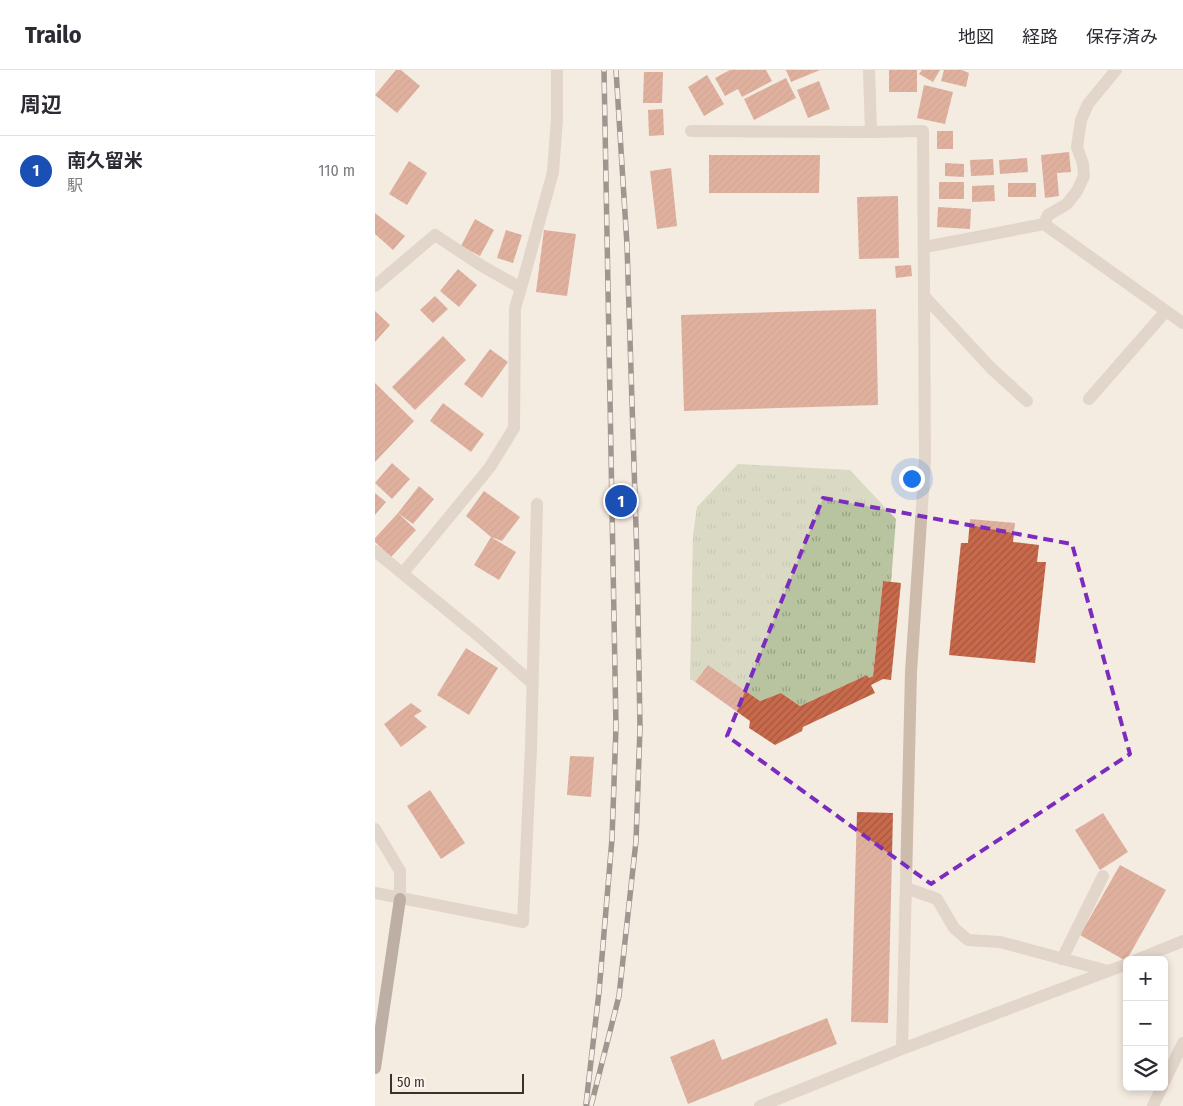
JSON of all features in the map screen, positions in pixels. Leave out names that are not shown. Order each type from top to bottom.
[{"type":"main road","points":[[375,1068],[400,899]]},
{"type":"street","points":[[403,573],[490,466],[514,428],[515,308],[553,172],[557,119],[557,70]]},
{"type":"street","points":[[869,70],[871,132]]},
{"type":"street","points":[[1044,224],[1048,215],[1067,204],[1084,176],[1083,164],[1077,148],[1081,120],[1088,104],[1116,70]]},
{"type":"street","points":[[691,132],[923,132],[925,460],[911,672],[902,1049]]},
{"type":"street","points":[[925,247],[1044,224],[1183,323]]},
{"type":"street","points":[[375,286],[435,235],[482,266],[521,288]]},
{"type":"street","points":[[925,297],[991,368],[1027,401]]},
{"type":"street","points":[[1089,399],[1165,311]]},
{"type":"street","points":[[375,893],[523,922],[533,683],[537,504]]},
{"type":"street","points":[[375,551],[533,683]]},
{"type":"street","points":[[375,829],[400,871],[400,899]]},
{"type":"street","points":[[1062,959],[1103,876]]},
{"type":"street","points":[[906,888],[937,899],[954,928],[968,940],[1000,942],[1109,971]]},
{"type":"street","points":[[1148,956],[1182,944]]},
{"type":"street","points":[[760,1106],[902,1049],[1123,966]]},
{"type":"street","points":[[1168,1074],[1183,1043]]},
{"type":"street","points":[[1153,1106],[1160,1091]]},
{"type":"highlighted area","points":[[823,498],[1072,544],[1130,754],[931,884],[727,736]]},
{"type":"green space","points":[[738,464],[850,470],[896,519],[891,582],[883,581],[873,676],[869,678],[867,675],[800,706],[781,693],[760,701],[708,665],[695,682],[690,679],[693,535],[697,507]]},
{"type":"building","points":[[396,70],[401,70],[420,86],[397,113],[375,95]]},
{"type":"building","points":[[730,70],[766,70],[772,81],[742,97],[738,89],[725,96],[715,78]]},
{"type":"building","points":[[786,70],[820,70],[791,82]]},
{"type":"building","points":[[889,70],[917,70],[917,92],[889,92]]},
{"type":"building","points":[[922,70],[940,70],[933,82],[919,74]]},
{"type":"building","points":[[944,70],[962,70],[969,73],[966,87],[941,81]]},
{"type":"building","points":[[644,72],[663,72],[662,103],[643,103]]},
{"type":"building","points":[[707,75],[724,104],[704,116],[688,87]]},
{"type":"building","points":[[786,78],[796,98],[754,120],[744,99]]},
{"type":"building","points":[[819,81],[830,109],[808,118],[797,90]]},
{"type":"building","points":[[924,85],[953,92],[945,124],[917,118]]},
{"type":"building","points":[[663,109],[664,135],[649,136],[648,110]]},
{"type":"building","points":[[937,131],[953,131],[953,149],[937,149]]},
{"type":"building","points":[[1069,152],[1071,172],[1057,173],[1059,196],[1045,198],[1041,155]]},
{"type":"building","points":[[709,155],[820,155],[819,193],[709,193]]},
{"type":"building","points":[[1027,158],[1028,172],[1000,174],[999,160]]},
{"type":"building","points":[[993,159],[994,175],[971,176],[970,160]]},
{"type":"building","points":[[409,161],[427,173],[407,205],[389,194]]},
{"type":"building","points":[[945,163],[964,164],[964,177],[945,176]]},
{"type":"building","points":[[671,168],[677,226],[657,229],[650,171]]},
{"type":"building","points":[[939,182],[964,182],[964,199],[939,199]]},
{"type":"building","points":[[1008,183],[1036,183],[1036,197],[1008,197]]},
{"type":"building","points":[[994,185],[995,201],[972,202],[972,186]]},
{"type":"building","points":[[898,196],[899,258],[859,259],[857,197]]},
{"type":"building","points":[[938,207],[971,209],[970,229],[937,227]]},
{"type":"building","points":[[375,213],[405,236],[393,250],[375,234]]},
{"type":"building","points":[[475,219],[494,230],[480,256],[461,246]]},
{"type":"building","points":[[506,230],[522,235],[513,263],[497,258]]},
{"type":"building","points":[[544,230],[576,234],[567,296],[536,292]]},
{"type":"building","points":[[911,265],[912,276],[896,278],[895,266]]},
{"type":"building","points":[[458,269],[477,285],[459,307],[440,291]]},
{"type":"building","points":[[435,296],[448,309],[433,323],[420,310]]},
{"type":"building","points":[[876,309],[878,405],[684,411],[681,315]]},
{"type":"building","points":[[375,311],[390,325],[375,342]]},
{"type":"building","points":[[443,336],[466,360],[415,410],[392,387]]},
{"type":"building","points":[[490,349],[508,362],[482,398],[464,384]]},
{"type":"building","points":[[375,383],[414,421],[375,462]]},
{"type":"building","points":[[443,403],[484,434],[471,452],[430,421]]},
{"type":"building","points":[[392,463],[410,479],[392,499],[375,483]]},
{"type":"building","points":[[419,486],[434,499],[413,524],[398,513]]},
{"type":"building","points":[[484,491],[520,517],[502,541],[491,537],[466,516]]},
{"type":"building","points":[[375,493],[386,502],[375,515]]},
{"type":"building","points":[[398,513],[416,530],[391,557],[375,542],[375,538]]},
{"type":"building","points":[[970,519],[1015,523],[1013,542],[1039,545],[1037,562],[1046,562],[1035,663],[949,655],[961,543],[968,543]]},
{"type":"building","points":[[491,537],[516,552],[499,580],[474,565]]},
{"type":"building","points":[[883,581],[901,583],[891,680],[883,679],[871,685],[875,693],[803,727],[802,731],[775,745],[749,728],[750,721],[695,682],[708,665],[760,701],[781,693],[800,706],[867,675],[869,678],[873,676]]},
{"type":"building","points":[[466,648],[498,668],[469,715],[437,695]]},
{"type":"building","points":[[411,703],[422,711],[414,716],[427,727],[401,747],[384,724]]},
{"type":"building","points":[[570,756],[594,757],[591,797],[567,795]]},
{"type":"building","points":[[430,790],[465,843],[441,859],[407,806]]},
{"type":"building","points":[[857,812],[893,813],[888,1023],[851,1022]]},
{"type":"building","points":[[1103,813],[1128,852],[1100,870],[1075,830]]},
{"type":"building","points":[[1120,865],[1166,890],[1129,956],[1123,956],[1123,959],[1080,935]]},
{"type":"building","points":[[827,1018],[837,1044],[688,1104],[670,1057],[714,1039],[722,1060]]},
{"type":"railway","points":[[586,1104],[599,992],[612,839],[616,727],[604,70]]},
{"type":"railway","points":[[591,1106],[619,996],[636,841],[640,728],[637,559],[627,245],[616,70]]},
{"type":"place","name":"南久留米","points":[[621,501]]}]
